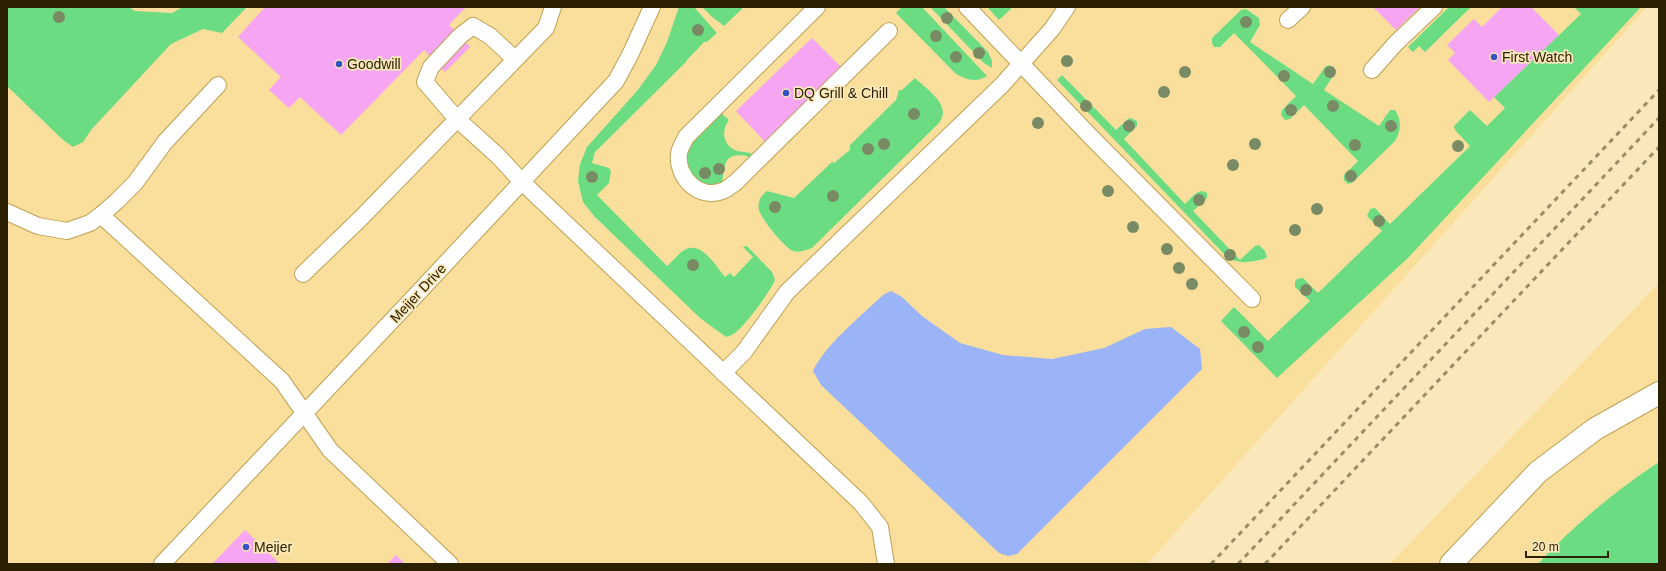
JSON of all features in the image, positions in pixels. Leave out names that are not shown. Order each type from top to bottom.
[{"type":"street","points":[[1451,564],[1538,472],[1595,429],[1659,393]]},
{"type":"lane","points":[[303,274],[546,28],[553,7]]},
{"type":"lane","name":"Meijer Drive","points":[[162,564],[616,81],[630,55],[652,7]]},
{"type":"lane","points":[[817,7],[686,137],[678,153],[680,170],[688,183],[705,193],[722,191],[735,183],[889,31]]},
{"type":"lane","points":[[967,7],[1021,65],[1252,299]]},
{"type":"lane","points":[[723,374],[744,352],[787,292],[1021,65],[1052,29],[1066,7]]},
{"type":"lane","points":[[1288,20],[1302,7]]},
{"type":"lane","points":[[1372,70],[1396,43],[1434,7]]},
{"type":"lane","points":[[515,59],[490,36],[472,26],[460,36],[430,67],[425,82],[456,118],[498,156],[522,182],[864,508],[880,527],[886,564]]},
{"type":"lane","points":[[7,212],[38,226],[67,231],[90,223],[117,202],[135,183],[165,142],[218,85]]},
{"type":"lane","points":[[100,214],[282,381],[330,450],[450,564]]},
{"type":"shaded area","points":[[7,7],[1647,7],[1147,564],[7,564]]},
{"type":"shaded area","points":[[1659,283],[1659,564],[1390,564]]},
{"type":"green space","points":[[7,7],[129,7],[135,11],[172,13],[183,7],[247,7],[222,33],[203,29],[171,44],[91,130],[83,142],[73,147],[62,139],[7,86]]},
{"type":"green space","points":[[679,7],[694,7],[717,33],[707,42],[704,42],[686,62],[595,152],[592,163],[609,168],[611,171],[609,183],[597,195],[667,266],[683,250],[692,248],[698,249],[708,256],[725,277],[730,273],[734,277],[753,257],[743,247],[747,246],[772,272],[775,280],[763,300],[751,316],[734,334],[726,337],[700,318],[594,216],[583,202],[578,181],[580,164],[587,147],[637,91],[656,65],[667,42]]},
{"type":"green space","points":[[702,7],[744,7],[724,26]]},
{"type":"green space","points":[[902,7],[922,7],[987,76],[971,80],[955,73],[896,13]]},
{"type":"green space","points":[[930,7],[944,7],[988,52],[992,61],[992,68],[984,63]]},
{"type":"green space","points":[[987,7],[1013,7],[999,20]]},
{"type":"green space","points":[[1449,7],[1471,7],[1425,52],[1419,46],[1413,52],[1408,47]]},
{"type":"green space","points":[[1574,7],[1641,7],[1408,258],[1277,378],[1221,321],[1234,307],[1268,341],[1310,301],[1295,287],[1295,282],[1297,279],[1303,278],[1318,293],[1382,231],[1367,216],[1370,209],[1375,208],[1390,224],[1462,154],[1470,146],[1455,130],[1454,126],[1470,110],[1487,126],[1505,108],[1494,97],[1581,14]]},
{"type":"green space","points":[[1246,9],[1259,18],[1260,25],[1250,42],[1313,84],[1325,67],[1329,65],[1333,67],[1335,73],[1324,90],[1379,126],[1390,110],[1395,110],[1399,118],[1400,126],[1399,133],[1395,141],[1352,183],[1348,184],[1344,180],[1344,175],[1358,161],[1304,105],[1290,119],[1285,120],[1281,115],[1282,110],[1296,96],[1234,33],[1220,47],[1214,47],[1212,38],[1241,10]]},
{"type":"green space","points":[[1062,75],[1116,130],[1129,118],[1137,121],[1137,126],[1124,139],[1185,204],[1198,192],[1201,191],[1207,193],[1207,198],[1193,211],[1240,260],[1255,246],[1259,245],[1265,251],[1267,257],[1254,261],[1240,262],[1226,256],[1057,80]]},
{"type":"green space","points":[[915,78],[937,98],[940,103],[943,113],[940,122],[812,248],[798,252],[789,249],[764,220],[759,210],[759,202],[761,197],[767,191],[794,198],[832,162],[834,163],[850,150],[850,145],[896,100],[899,90],[902,90]]},
{"type":"green space","points":[[721,113],[729,120],[726,124],[724,133],[724,137],[728,145],[735,150],[754,155],[750,159],[747,156],[739,155],[729,158],[725,166],[722,184],[706,184],[699,181],[688,170],[686,152],[690,143]]},
{"type":"green space","points":[[1659,462],[1659,564],[1538,564],[1596,509]]},
{"type":"water","points":[[891,291],[902,297],[922,316],[960,343],[1003,355],[1052,359],[1104,348],[1145,329],[1171,327],[1200,349],[1202,369],[1017,554],[1008,556],[999,553],[821,385],[813,371],[826,351],[844,331],[883,295]]},
{"type":"building","name":"Goodwill","points":[[265,7],[466,7],[449,25],[470,47],[445,72],[424,50],[341,135],[300,97],[289,108],[269,90],[281,77],[238,37]]},
{"type":"building","points":[[1373,7],[1420,7],[1396,30]]},
{"type":"building","name":"First Watch","points":[[1502,7],[1531,7],[1559,35],[1489,102],[1448,60],[1455,53],[1447,45],[1474,19],[1482,27]]},
{"type":"building","name":"DQ Grill & Chill","points":[[812,38],[843,69],[766,143],[736,111]]},
{"type":"building","name":"Meijer","points":[[245,530],[280,564],[212,564]]},
{"type":"building","points":[[396,555],[405,564],[387,564]]},
{"type":"railway","points":[[1211,564],[1659,90]]},
{"type":"railway","points":[[1238,564],[1659,118]]},
{"type":"railway","points":[[1265,564],[1659,147]]},
{"type":"place","name":"First Watch","points":[[1494,57]]},
{"type":"place","name":"Goodwill","points":[[339,64]]},
{"type":"place","name":"DQ Grill & Chill","points":[[786,93]]},
{"type":"place","name":"Meijer","points":[[246,547]]}]
